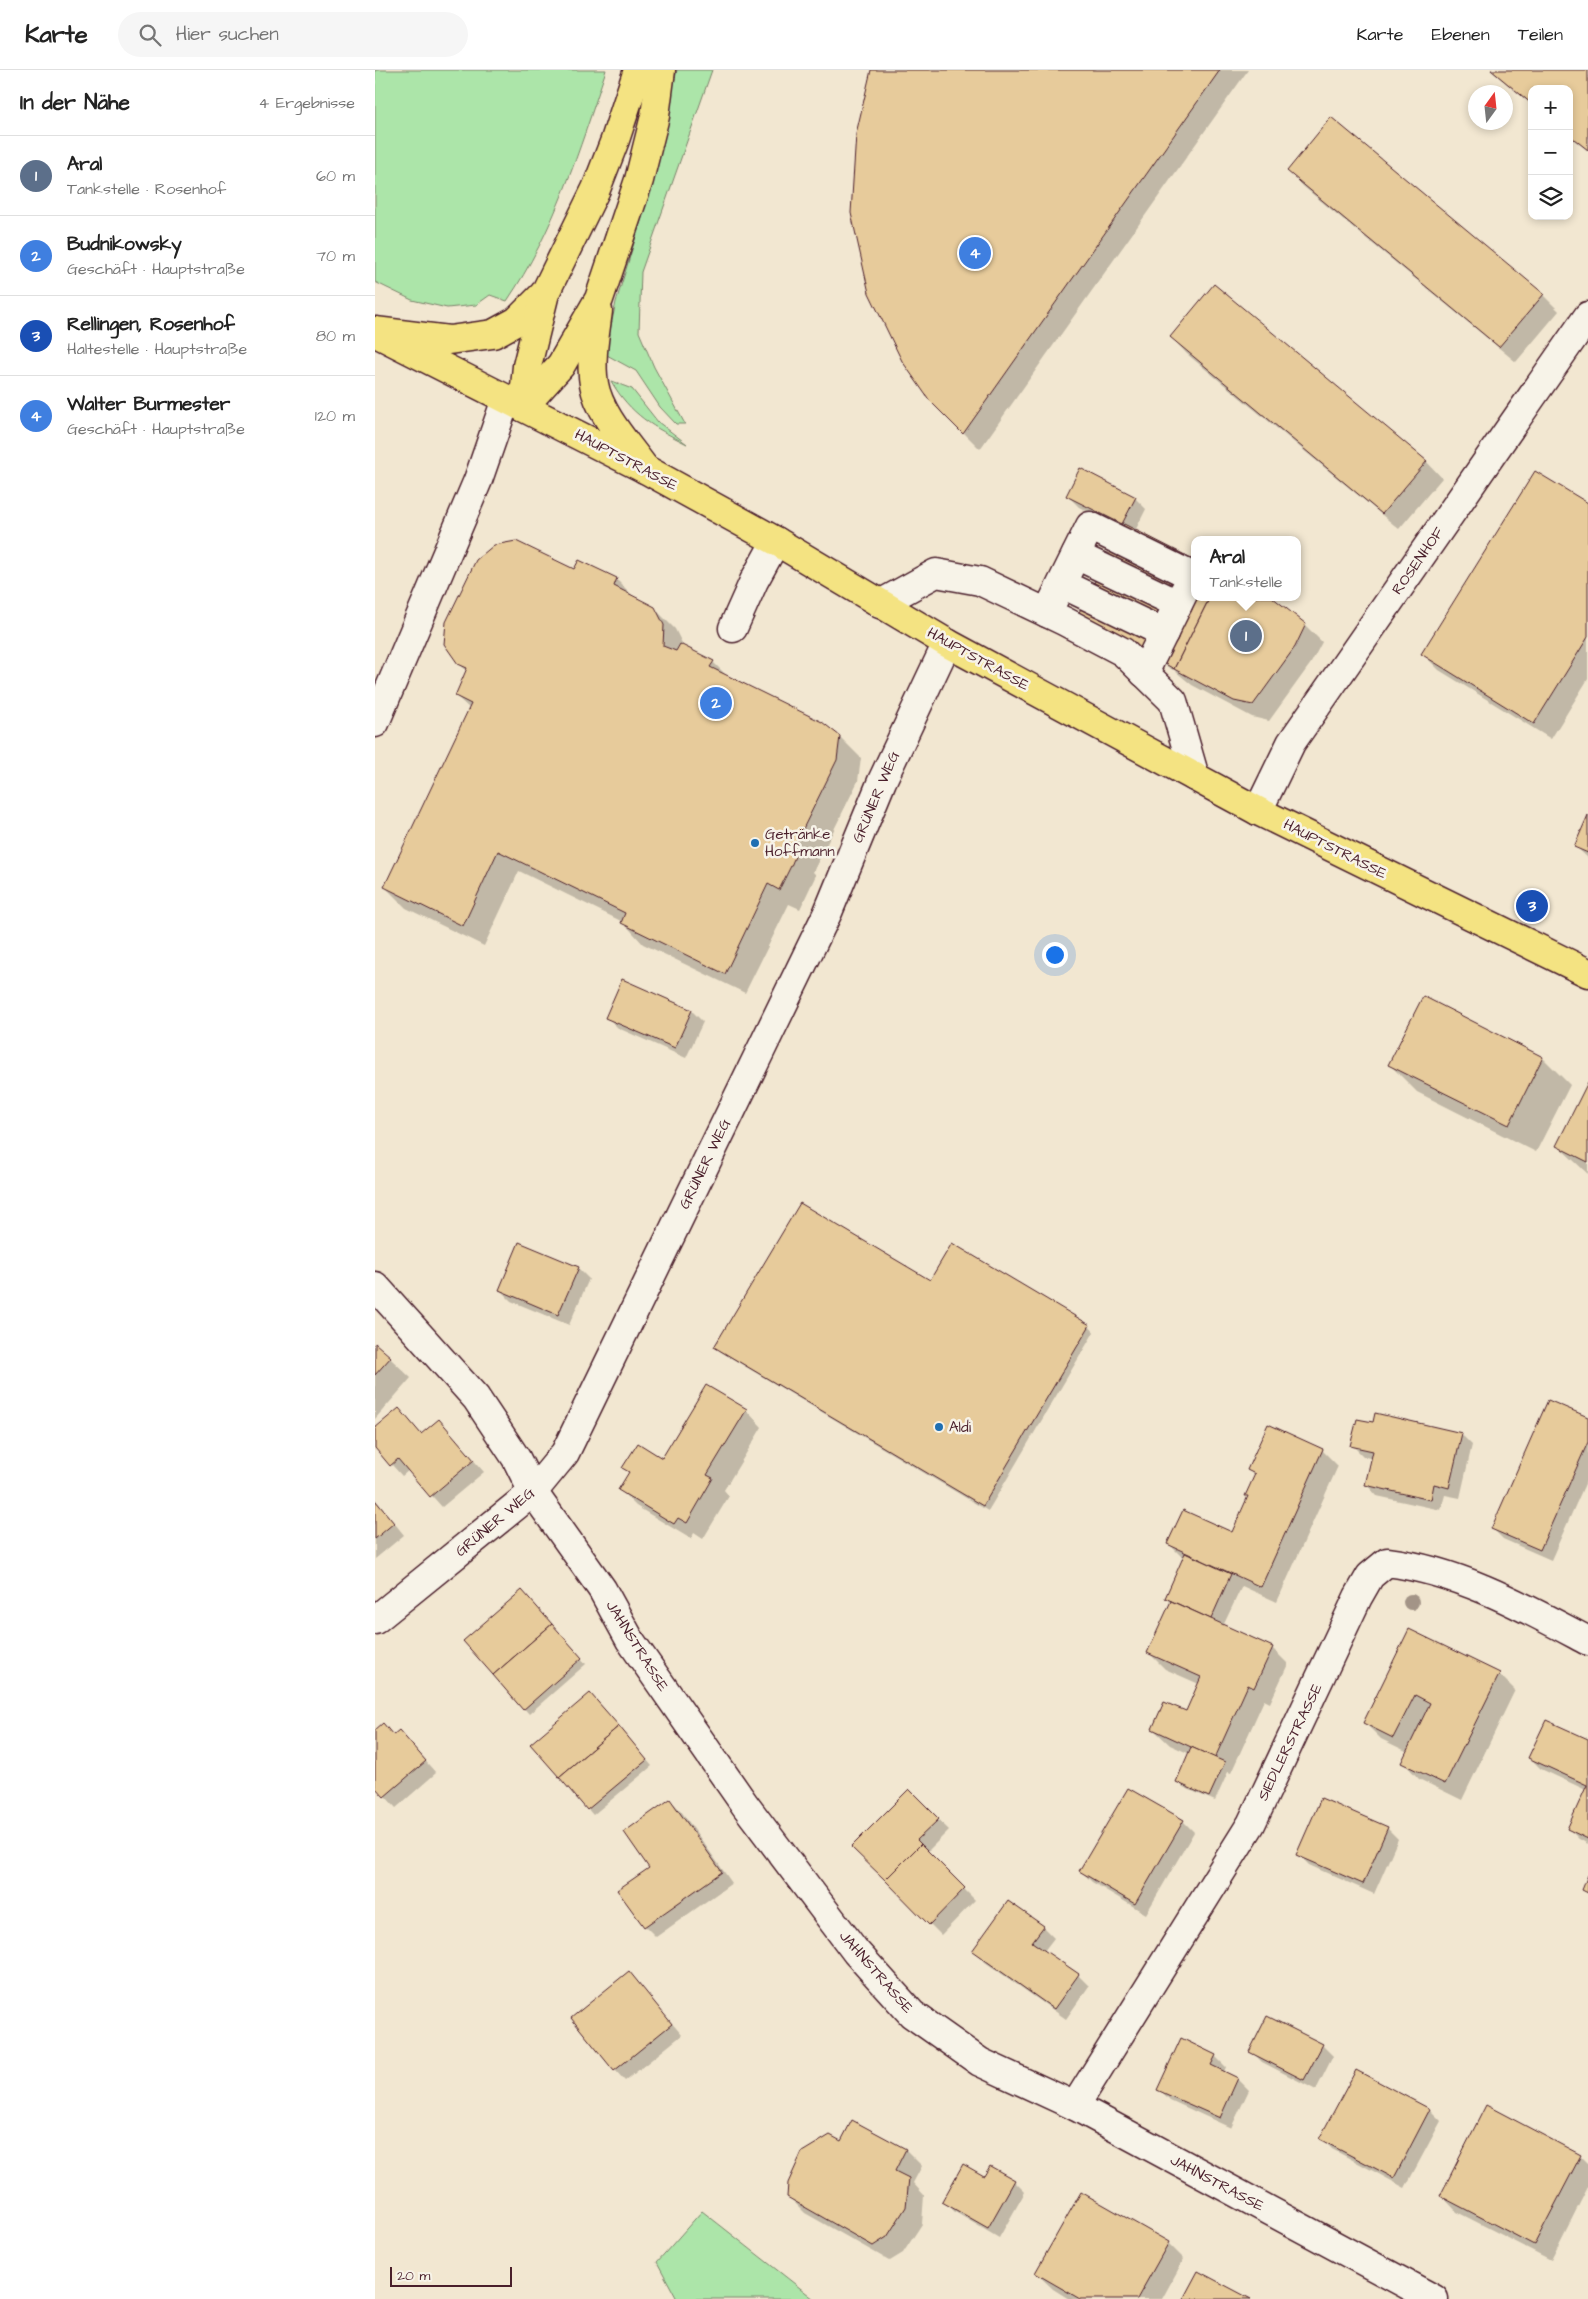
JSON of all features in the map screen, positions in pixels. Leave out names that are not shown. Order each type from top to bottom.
[{"type":"main road","points":[[514,403],[527,366],[545,293],[596,189],[615,140],[638,70]]},
{"type":"main road","points":[[514,403],[561,365],[599,299],[639,180],[655,116],[661,70]]},
{"type":"main road","points":[[375,331],[449,340],[493,334],[517,321],[545,293]]},
{"type":"main road","points":[[599,299],[594,346],[594,384],[607,416],[645,469]]},
{"type":"main road","name":"HAUPTSTRASSE","points":[[375,331],[645,469],[776,541],[947,643],[1258,811],[1588,973]]},
{"type":"street","name":"ROSENHOF","points":[[1258,811],[1291,743],[1588,316]]},
{"type":"street","points":[[375,723],[477,480],[514,403]]},
{"type":"street","points":[[1047,613],[1090,526],[1191,576]]},
{"type":"street","points":[[733,628],[754,581],[776,541]]},
{"type":"street","points":[[881,604],[936,573],[980,581],[1123,652],[1173,701],[1195,777]]},
{"type":"street","points":[[1144,673],[1191,578]]},
{"type":"street","points":[[1062,584],[1164,633]]},
{"type":"street","name":"GRÜNER WEG","points":[[375,1620],[533,1492],[565,1453],[828,912],[881,781],[947,643]]},
{"type":"street","name":"JAHNSTRASSE","points":[[375,1286],[475,1398],[516,1458],[533,1492],[602,1589],[630,1640],[745,1805],[856,1952],[912,2014],[980,2062],[1075,2106],[1433,2299]]},
{"type":"street","name":"SIEDLERSTRASSE","points":[[1075,2106],[1251,1824],[1358,1597],[1370,1576],[1387,1562],[1415,1565],[1465,1580],[1588,1641]]},
{"type":"green space","points":[[375,70],[606,70],[576,160],[552,218],[524,275],[507,301],[490,295],[476,305],[447,308],[412,300],[375,282]]},
{"type":"green space","points":[[677,70],[712,70],[641,272],[639,332],[654,367],[685,424],[676,424],[660,407],[636,371],[605,354],[616,302],[646,204]]},
{"type":"green space","points":[[611,381],[632,389],[658,422],[687,444],[653,426],[644,419],[627,403]]},
{"type":"green space","points":[[702,2211],[814,2299],[677,2299],[657,2262]]},
{"type":"building","points":[[871,70],[1220,70],[963,434],[930,401],[902,361],[869,293],[851,213],[856,134]]},
{"type":"building","points":[[1491,70],[1588,70],[1588,150],[1573,138],[1573,85],[1528,85],[1528,101],[1513,88],[1513,85],[1509,85]]},
{"type":"building","points":[[1331,117],[1544,294],[1499,347],[1287,171]]},
{"type":"building","points":[[1214,284],[1427,461],[1382,514],[1170,337]]},
{"type":"building","points":[[1080,468],[1136,497],[1122,524],[1066,496]]},
{"type":"building","points":[[1535,471],[1588,503],[1588,637],[1534,724],[1421,654]]},
{"type":"building","points":[[1124,524],[1185,555],[1170,582],[1191,591],[1191,601],[1208,601],[1174,669],[1134,646],[1068,634]]},
{"type":"building","points":[[516,541],[574,569],[579,560],[617,578],[614,586],[655,607],[664,625],[663,646],[676,651],[680,644],[714,661],[710,667],[822,722],[840,736],[837,760],[792,851],[796,854],[791,866],[779,890],[768,884],[725,974],[621,923],[625,913],[498,851],[463,926],[384,887],[471,704],[455,696],[467,668],[458,664],[444,644],[446,622],[476,560],[494,545]]},
{"type":"building","points":[[1208,601],[1277,601],[1306,624],[1295,647],[1253,705],[1234,701],[1174,669]]},
{"type":"building","points":[[1588,815],[1588,853],[1574,847]]},
{"type":"building","points":[[622,979],[692,1010],[675,1048],[605,1018]]},
{"type":"building","points":[[1423,996],[1543,1057],[1509,1125],[1388,1065]]},
{"type":"building","points":[[1588,1082],[1588,1162],[1556,1146]]},
{"type":"building","name":"Aldi","points":[[800,1203],[930,1280],[952,1243],[1090,1325],[983,1506],[714,1347]]},
{"type":"building","points":[[519,1242],[579,1267],[558,1315],[499,1290]]},
{"type":"building","points":[[375,1343],[391,1357],[375,1375]]},
{"type":"building","points":[[706,1385],[747,1409],[707,1475],[713,1478],[687,1523],[678,1518],[674,1524],[618,1490],[629,1472],[622,1468],[638,1443],[662,1458]]},
{"type":"building","points":[[1548,1400],[1588,1417],[1588,1442],[1540,1550],[1491,1529]]},
{"type":"building","points":[[399,1408],[421,1434],[439,1419],[474,1460],[430,1497],[398,1459],[390,1466],[375,1448],[375,1428]]},
{"type":"building","points":[[1375,1413],[1462,1433],[1449,1488],[1434,1484],[1431,1500],[1365,1485],[1373,1451],[1350,1446],[1357,1419],[1373,1422]]},
{"type":"building","points":[[1268,1424],[1323,1449],[1261,1587],[1167,1544],[1183,1510],[1232,1532],[1248,1496],[1245,1496],[1255,1474],[1247,1470]]},
{"type":"building","points":[[375,1500],[394,1523],[375,1539]]},
{"type":"building","points":[[1185,1553],[1231,1574],[1211,1619],[1165,1598]]},
{"type":"building","points":[[522,1590],[552,1624],[493,1675],[463,1641]]},
{"type":"building","points":[[1171,1601],[1273,1647],[1254,1688],[1248,1685],[1215,1758],[1152,1729],[1164,1702],[1186,1711],[1201,1677],[1147,1653]]},
{"type":"building","points":[[552,1624],[582,1658],[523,1710],[493,1675]]},
{"type":"building","points":[[1409,1629],[1500,1673],[1445,1784],[1401,1763],[1430,1703],[1415,1695],[1393,1738],[1363,1723]]},
{"type":"building","points":[[590,1693],[619,1726],[559,1777],[530,1744]]},
{"type":"building","points":[[1546,1720],[1588,1739],[1588,1839],[1567,1829],[1587,1785],[1528,1758]]},
{"type":"building","points":[[383,1723],[393,1735],[399,1730],[426,1761],[384,1797],[375,1787],[375,1730]]},
{"type":"building","points":[[619,1726],[647,1760],[587,1810],[559,1777]]},
{"type":"building","points":[[1191,1747],[1225,1762],[1209,1797],[1176,1782]]},
{"type":"building","points":[[1128,1788],[1184,1820],[1135,1904],[1079,1871]]},
{"type":"building","points":[[909,1789],[939,1819],[917,1840],[921,1844],[885,1880],[851,1847]]},
{"type":"building","points":[[1321,1798],[1388,1827],[1363,1884],[1296,1855]]},
{"type":"building","points":[[670,1799],[722,1872],[644,1927],[617,1890],[649,1868],[624,1832]]},
{"type":"building","points":[[921,1844],[965,1888],[929,1925],[885,1880]]},
{"type":"building","points":[[1588,1875],[1588,1893],[1582,1890]]},
{"type":"building","points":[[1008,1901],[1044,1926],[1032,1942],[1079,1974],[1054,2009],[972,1951]]},
{"type":"building","points":[[629,1971],[672,2024],[614,2071],[571,2018]]},
{"type":"building","points":[[1267,2016],[1323,2044],[1304,2080],[1249,2052]]},
{"type":"building","points":[[1181,2038],[1216,2055],[1211,2065],[1238,2078],[1220,2118],[1157,2090]]},
{"type":"building","points":[[1356,2070],[1430,2109],[1394,2178],[1319,2139]]},
{"type":"building","points":[[1486,2105],[1581,2155],[1534,2245],[1440,2196]]},
{"type":"building","points":[[852,2120],[906,2149],[895,2171],[909,2178],[906,2207],[887,2237],[873,2246],[787,2197],[788,2183],[802,2152],[830,2135],[841,2141]]},
{"type":"building","points":[[963,2164],[984,2176],[990,2166],[1015,2180],[988,2228],[942,2202]]},
{"type":"building","points":[[1081,2192],[1169,2242],[1137,2299],[1080,2299],[1035,2273]]},
{"type":"building","points":[[1198,2271],[1251,2299],[1183,2299]]},
{"type":"place","name":"Walter Burmester","points":[[975,253]]},
{"type":"place","name":"Aral","points":[[1246,636]]},
{"type":"place","name":"Budnikowsky","points":[[716,703]]},
{"type":"place","name":"Getränke Hoffmann","points":[[755,843]]},
{"type":"place","name":"Rellingen, Rosenhof","points":[[1532,906]]},
{"type":"place","name":"Aldi","points":[[939,1427]]}]
